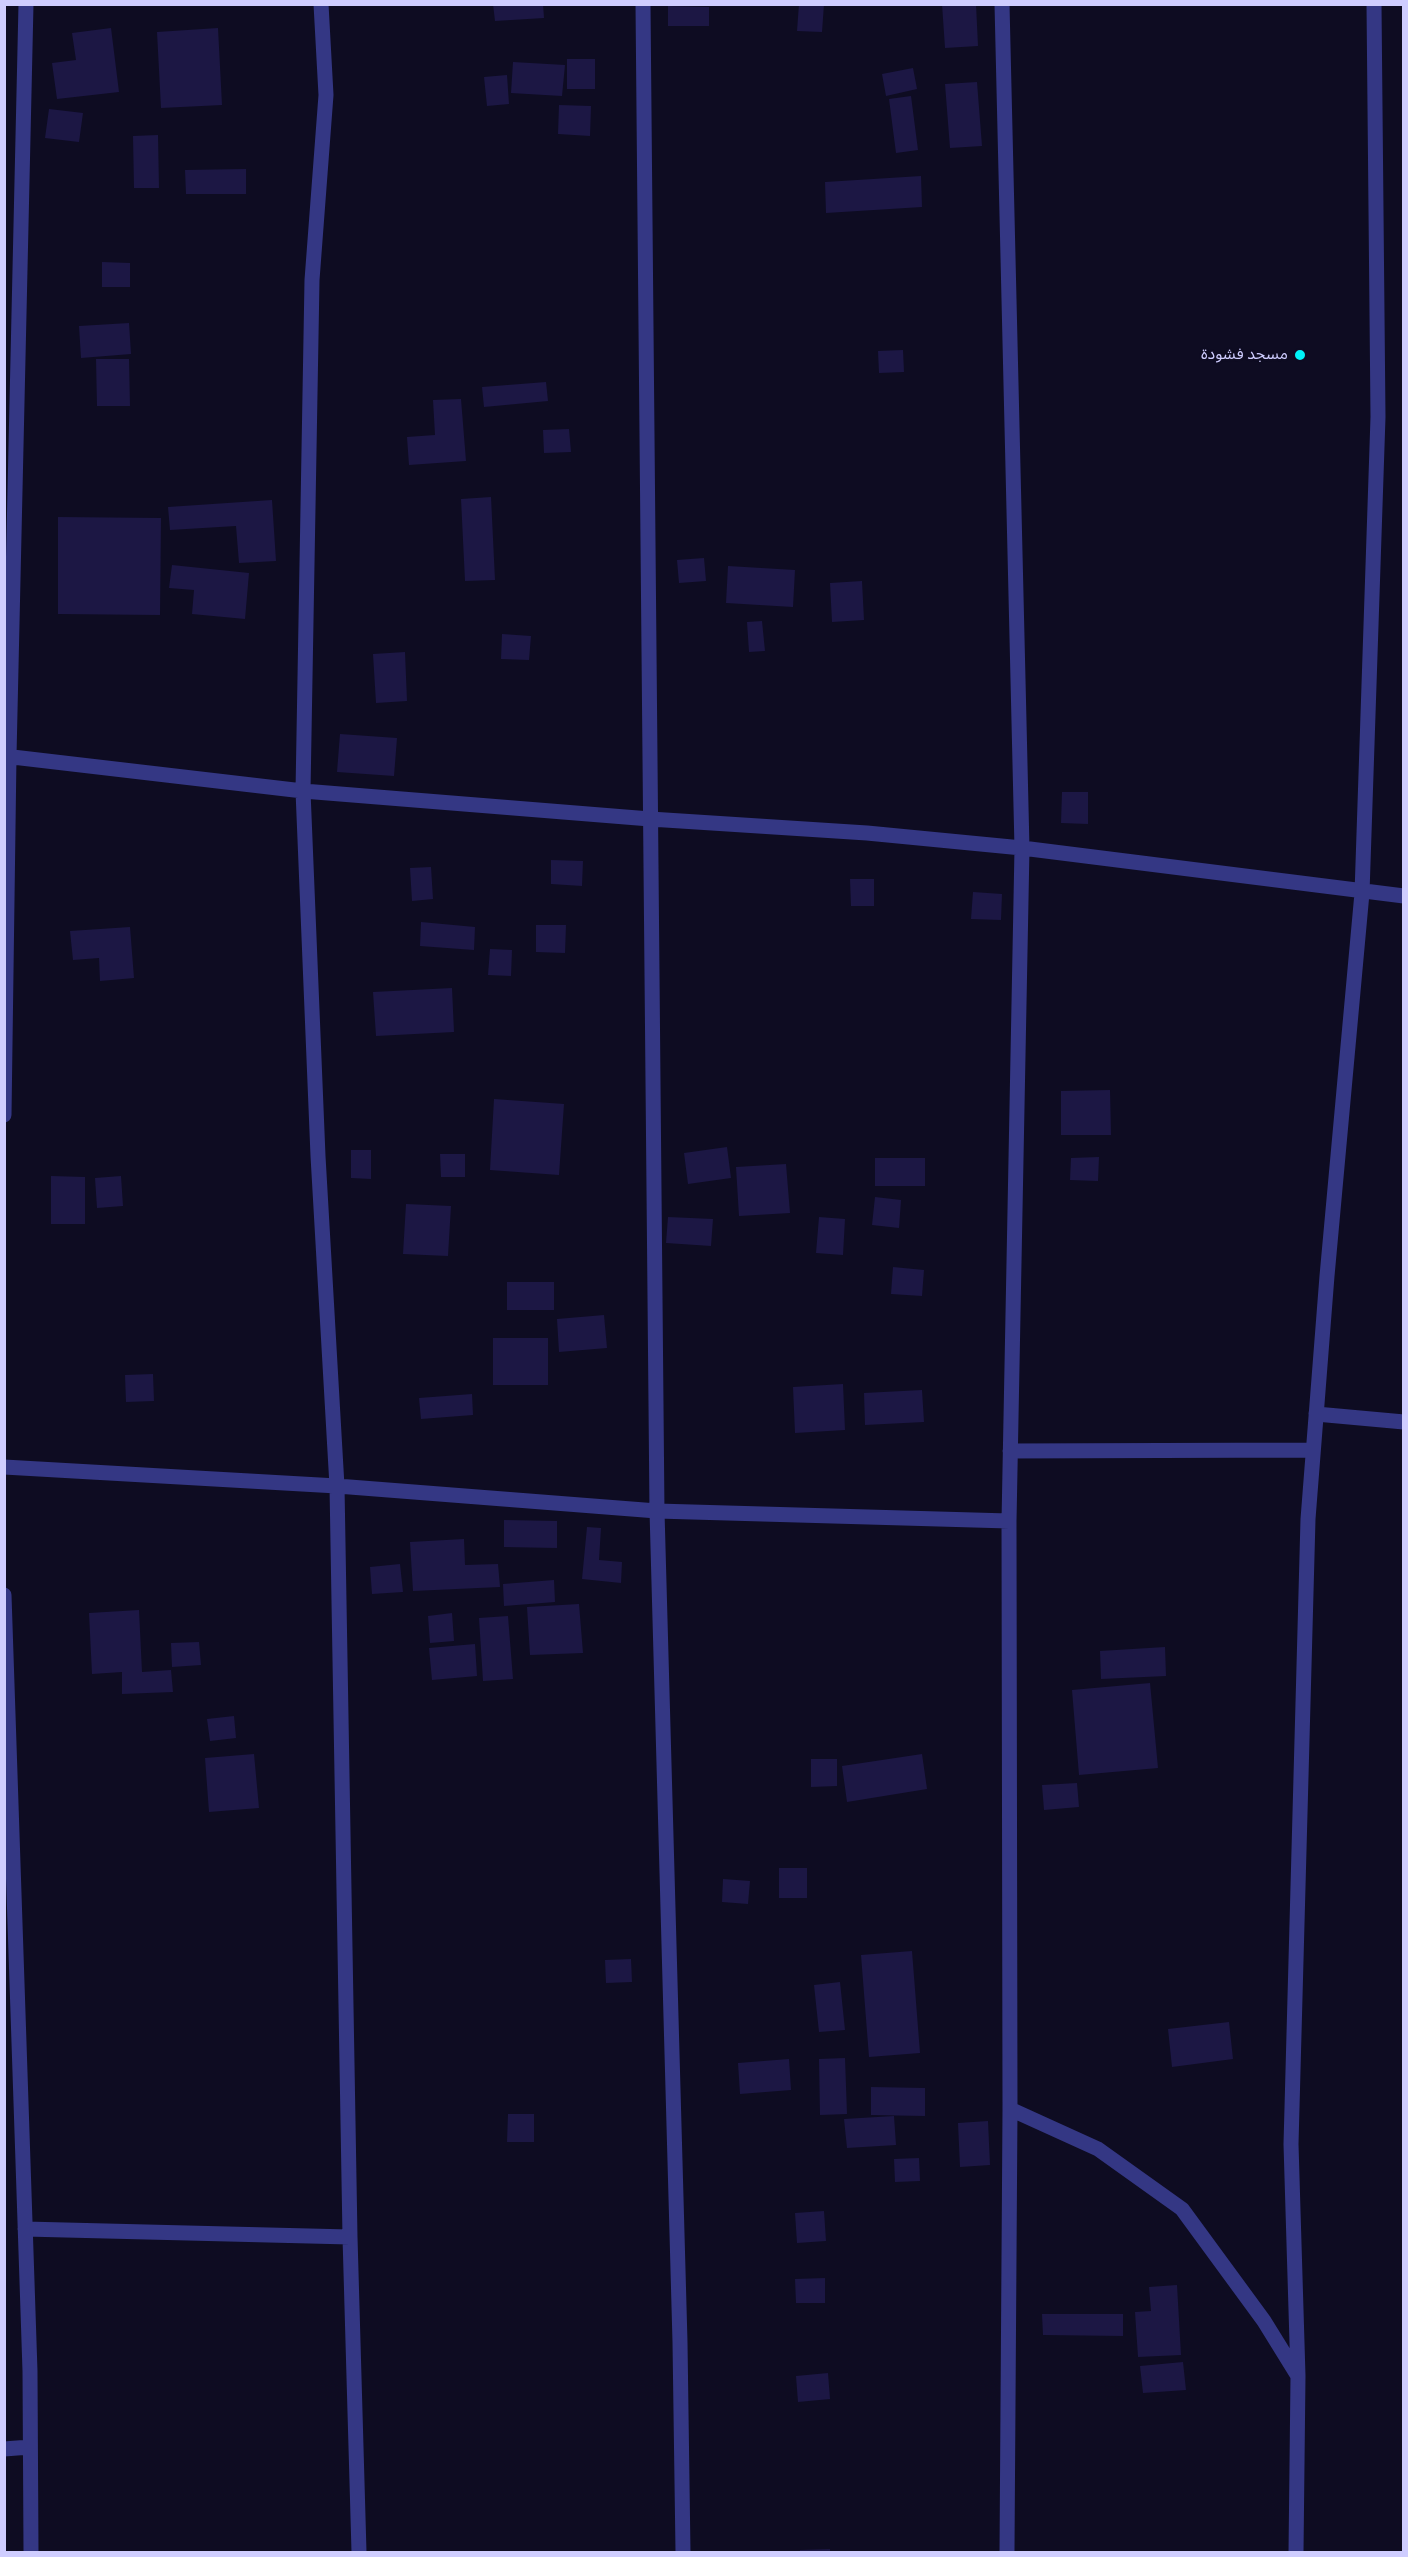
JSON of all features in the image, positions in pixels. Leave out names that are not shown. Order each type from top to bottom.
[{"type":"street","points":[[4,1115],[7,756],[26,4]]},
{"type":"street","points":[[321,4],[326,95],[312,280],[303,790],[318,1156],[336,1486],[350,2237],[359,2553]]},
{"type":"street","points":[[643,4],[657,1511],[680,2342],[683,2553]]},
{"type":"street","points":[[1002,4],[1022,848],[1009,1521],[1010,2109],[1007,2553]]},
{"type":"street","points":[[1296,2553],[1298,2376],[1292,2144],[1308,1519],[1362,893],[1378,417],[1374,4]]},
{"type":"street","points":[[7,756],[303,790],[650,819],[867,833],[1022,848],[1362,893],[1404,896]]},
{"type":"street","points":[[1316,1414],[1404,1422]]},
{"type":"street","points":[[1010,1451],[1313,1450]]},
{"type":"street","points":[[4,1467],[336,1486],[657,1511],[1009,1521]]},
{"type":"street","points":[[4,1595],[25,2229],[31,2553]]},
{"type":"street","points":[[1010,2109],[1098,2149],[1182,2209],[1264,2321],[1298,2376]]},
{"type":"street","points":[[25,2229],[350,2237]]},
{"type":"street","points":[[4,2449],[30,2447]]},
{"type":"building","points":[[493,4],[543,4],[544,18],[495,21]]},
{"type":"building","points":[[799,4],[824,4],[822,32],[797,31]]},
{"type":"building","points":[[942,4],[976,4],[978,46],[945,48]]},
{"type":"building","points":[[668,6],[709,7],[709,26],[668,26]]},
{"type":"building","points":[[111,28],[119,92],[57,99],[52,63],[76,60],[72,33]]},
{"type":"building","points":[[218,28],[222,105],[161,108],[157,32]]},
{"type":"building","points":[[567,59],[595,59],[595,89],[567,89]]},
{"type":"building","points":[[513,62],[565,65],[562,96],[511,93]]},
{"type":"building","points":[[913,68],[917,89],[886,96],[882,74]]},
{"type":"building","points":[[507,75],[509,104],[487,106],[484,77]]},
{"type":"building","points":[[977,82],[982,146],[950,148],[945,84]]},
{"type":"building","points":[[911,96],[918,150],[896,153],[889,99]]},
{"type":"building","points":[[559,105],[591,106],[590,136],[558,134]]},
{"type":"building","points":[[49,109],[83,113],[79,142],[45,138]]},
{"type":"building","points":[[158,135],[159,188],[134,188],[133,136]]},
{"type":"building","points":[[246,169],[246,194],[186,194],[185,170]]},
{"type":"building","points":[[921,176],[922,207],[826,213],[825,182]]},
{"type":"building","points":[[102,262],[130,263],[130,287],[102,287]]},
{"type":"building","points":[[129,323],[131,354],[81,358],[79,326]]},
{"type":"building","points":[[903,350],[904,372],[879,373],[878,351]]},
{"type":"building","points":[[96,359],[129,359],[130,406],[97,406]]},
{"type":"building","points":[[546,382],[548,401],[484,407],[482,387]]},
{"type":"building","points":[[461,399],[466,461],[409,465],[407,437],[435,435],[433,400]]},
{"type":"building","points":[[569,429],[571,452],[544,453],[543,430]]},
{"type":"building","points":[[491,497],[495,580],[465,581],[461,499]]},
{"type":"building","points":[[272,500],[276,561],[239,563],[236,526],[170,530],[168,507]]},
{"type":"building","points":[[58,517],[161,518],[160,615],[58,614]]},
{"type":"building","points":[[704,558],[706,581],[679,583],[677,560]]},
{"type":"building","points":[[172,565],[249,573],[245,619],[192,614],[194,590],[169,588]]},
{"type":"building","points":[[728,566],[795,570],[793,607],[726,603]]},
{"type":"building","points":[[862,581],[864,620],[832,622],[830,583]]},
{"type":"building","points":[[762,621],[765,651],[749,652],[747,622]]},
{"type":"building","points":[[502,634],[531,636],[529,660],[501,659]]},
{"type":"building","points":[[405,652],[407,701],[376,703],[373,654]]},
{"type":"building","points":[[340,734],[397,738],[394,776],[337,772]]},
{"type":"building","points":[[1062,792],[1088,792],[1088,824],[1061,823]]},
{"type":"building","points":[[551,860],[583,861],[582,886],[551,884]]},
{"type":"building","points":[[431,867],[433,899],[412,901],[410,868]]},
{"type":"building","points":[[850,879],[874,879],[874,906],[851,906]]},
{"type":"building","points":[[973,892],[1002,894],[1001,920],[971,919]]},
{"type":"building","points":[[421,922],[475,927],[474,950],[420,946]]},
{"type":"building","points":[[536,925],[566,925],[565,953],[536,952]]},
{"type":"building","points":[[130,927],[134,978],[100,981],[99,958],[73,960],[70,931]]},
{"type":"building","points":[[490,949],[512,950],[511,976],[488,975]]},
{"type":"building","points":[[452,988],[454,1032],[376,1036],[373,992]]},
{"type":"building","points":[[1110,1090],[1111,1135],[1061,1135],[1061,1091]]},
{"type":"building","points":[[494,1099],[564,1104],[559,1175],[490,1170]]},
{"type":"building","points":[[727,1147],[731,1178],[688,1184],[684,1153]]},
{"type":"building","points":[[351,1150],[371,1150],[371,1179],[351,1178]]},
{"type":"building","points":[[440,1154],[465,1154],[465,1177],[441,1177]]},
{"type":"building","points":[[1099,1157],[1098,1181],[1070,1180],[1071,1158]]},
{"type":"building","points":[[875,1158],[925,1158],[925,1186],[875,1186]]},
{"type":"building","points":[[786,1164],[790,1213],[739,1216],[736,1167]]},
{"type":"building","points":[[51,1176],[85,1177],[85,1224],[51,1224]]},
{"type":"building","points":[[121,1176],[123,1206],[97,1208],[95,1178]]},
{"type":"building","points":[[875,1197],[901,1200],[899,1228],[872,1225]]},
{"type":"building","points":[[406,1204],[451,1206],[448,1256],[403,1254]]},
{"type":"building","points":[[668,1217],[713,1219],[711,1246],[666,1243]]},
{"type":"building","points":[[819,1217],[845,1219],[843,1255],[816,1253]]},
{"type":"building","points":[[893,1267],[924,1270],[922,1296],[891,1294]]},
{"type":"building","points":[[507,1282],[554,1282],[554,1310],[507,1310]]},
{"type":"building","points":[[604,1315],[607,1348],[559,1352],[557,1319]]},
{"type":"building","points":[[493,1338],[548,1338],[548,1385],[493,1385]]},
{"type":"building","points":[[153,1374],[154,1401],[126,1402],[125,1375]]},
{"type":"building","points":[[843,1384],[845,1430],[795,1433],[793,1387]]},
{"type":"building","points":[[922,1390],[924,1422],[865,1425],[864,1393]]},
{"type":"building","points":[[472,1394],[473,1415],[421,1419],[419,1398]]},
{"type":"building","points":[[504,1520],[557,1521],[557,1548],[504,1547]]},
{"type":"building","points":[[587,1527],[601,1528],[599,1560],[622,1562],[621,1583],[582,1579]]},
{"type":"building","points":[[464,1539],[465,1565],[498,1564],[500,1587],[413,1591],[410,1542]]},
{"type":"building","points":[[400,1564],[403,1592],[372,1594],[370,1567]]},
{"type":"building","points":[[554,1580],[555,1602],[504,1606],[503,1584]]},
{"type":"building","points":[[579,1604],[583,1653],[530,1655],[527,1607]]},
{"type":"building","points":[[139,1610],[142,1672],[171,1670],[173,1692],[122,1694],[122,1672],[92,1674],[89,1613]]},
{"type":"building","points":[[452,1613],[454,1641],[430,1643],[428,1616]]},
{"type":"building","points":[[508,1616],[513,1679],[483,1681],[479,1618]]},
{"type":"building","points":[[199,1642],[201,1665],[172,1667],[171,1643]]},
{"type":"building","points":[[475,1644],[477,1676],[432,1680],[429,1648]]},
{"type":"building","points":[[1165,1647],[1166,1676],[1101,1679],[1100,1651]]},
{"type":"building","points":[[1150,1683],[1158,1768],[1079,1775],[1072,1690]]},
{"type":"building","points":[[234,1716],[236,1738],[210,1741],[207,1719]]},
{"type":"building","points":[[254,1754],[259,1808],[209,1812],[205,1758]]},
{"type":"building","points":[[922,1754],[927,1789],[847,1802],[842,1766]]},
{"type":"building","points":[[811,1759],[837,1759],[837,1786],[811,1787]]},
{"type":"building","points":[[1077,1783],[1079,1807],[1044,1810],[1042,1785]]},
{"type":"building","points":[[779,1868],[807,1868],[807,1898],[779,1898]]},
{"type":"building","points":[[723,1879],[750,1881],[748,1904],[722,1902]]},
{"type":"building","points":[[912,1951],[920,2053],[869,2057],[861,1955]]},
{"type":"building","points":[[631,1959],[632,1982],[606,1983],[605,1960]]},
{"type":"building","points":[[840,1982],[845,2030],[819,2032],[814,1985]]},
{"type":"building","points":[[1229,2022],[1233,2059],[1172,2067],[1168,2029]]},
{"type":"building","points":[[845,2058],[847,2114],[820,2115],[819,2059]]},
{"type":"building","points":[[789,2059],[791,2090],[740,2094],[738,2063]]},
{"type":"building","points":[[871,2087],[925,2088],[925,2116],[871,2115]]},
{"type":"building","points":[[508,2114],[534,2114],[534,2142],[507,2142]]},
{"type":"building","points":[[894,2116],[896,2145],[847,2148],[844,2119]]},
{"type":"building","points":[[988,2121],[990,2165],[960,2167],[958,2123]]},
{"type":"building","points":[[919,2158],[920,2181],[895,2182],[894,2159]]},
{"type":"building","points":[[824,2211],[826,2241],[797,2243],[795,2213]]},
{"type":"building","points":[[825,2278],[825,2303],[796,2303],[795,2279]]},
{"type":"building","points":[[1177,2285],[1181,2355],[1138,2357],[1135,2312],[1151,2311],[1149,2287]]},
{"type":"building","points":[[1042,2314],[1123,2314],[1123,2336],[1043,2335]]},
{"type":"building","points":[[1183,2362],[1186,2390],[1143,2393],[1140,2366]]},
{"type":"building","points":[[828,2373],[830,2399],[798,2402],[796,2376]]},
{"type":"building","points":[[830,2549],[830,2552],[800,2552],[800,2550]]},
{"type":"place","name":"مسجد فشودة","points":[[1300,355]]}]
